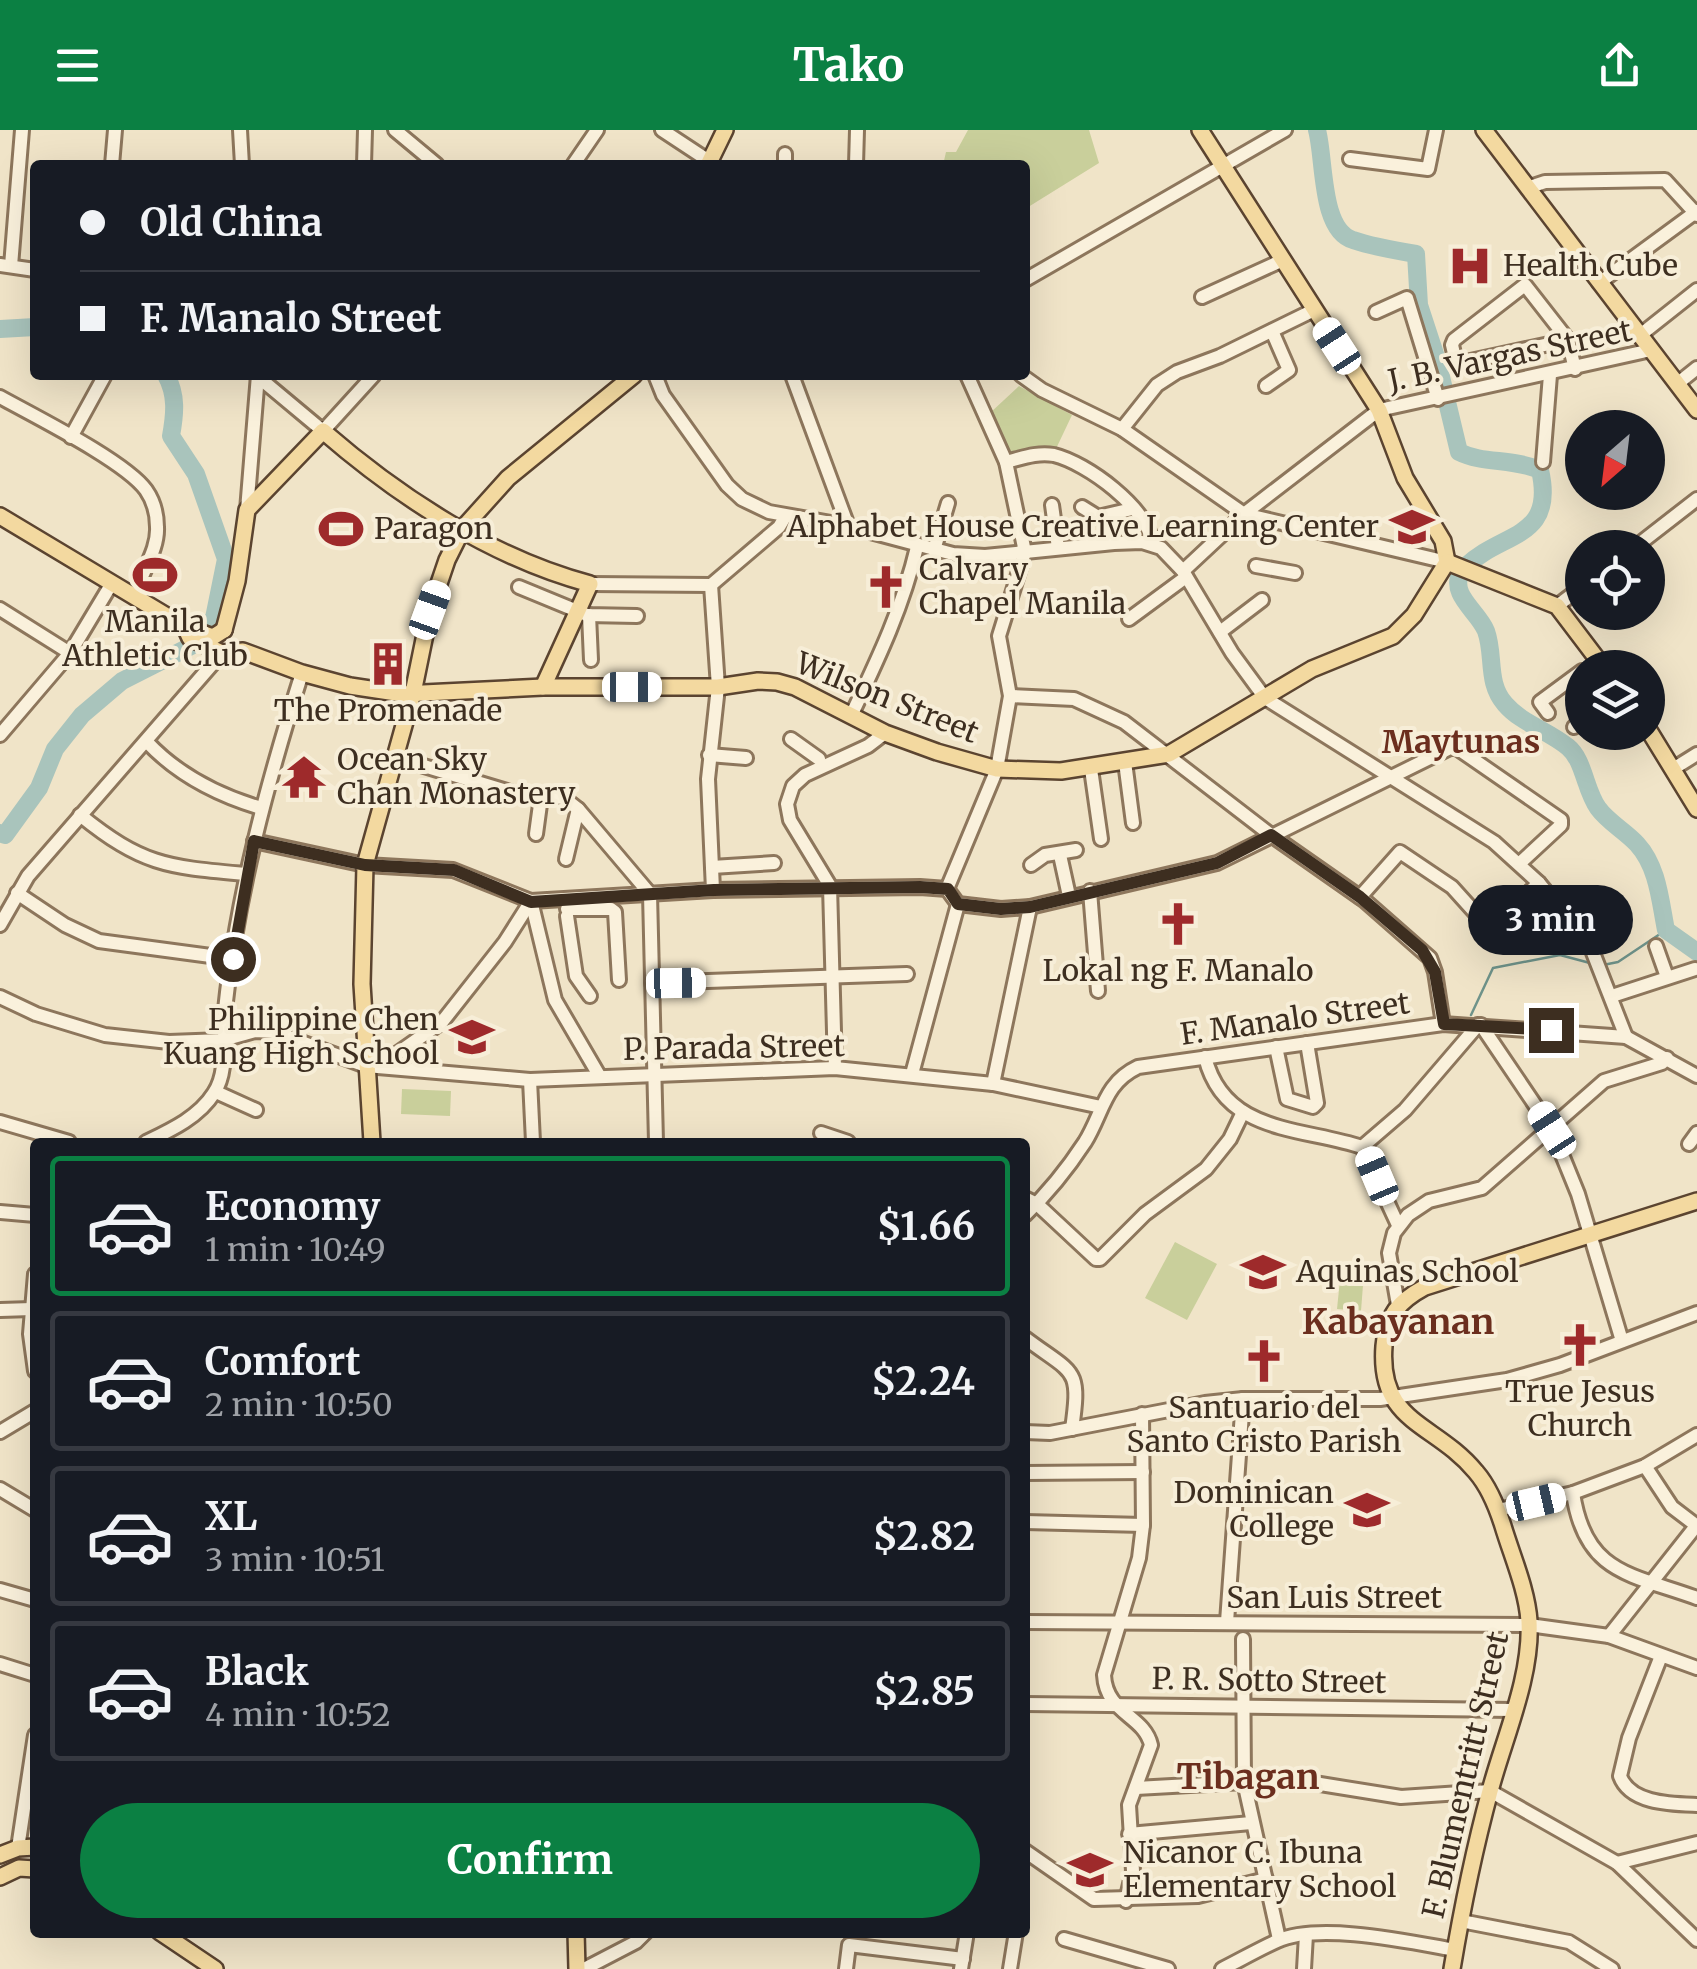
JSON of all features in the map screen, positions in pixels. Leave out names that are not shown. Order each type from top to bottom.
[{"type":"main road","points":[[711,160],[726,130]]},
{"type":"main road","points":[[1200,130],[1379,410],[1405,478],[1448,552],[1459,566],[1557,606],[1582,650]]},
{"type":"main road","points":[[1484,130],[1697,410]]},
{"type":"main road","points":[[372,1138],[362,984],[365,865],[412,693],[430,610],[463,528],[508,478],[628,380]]},
{"type":"main road","points":[[201,634],[237,581],[247,510],[324,431],[392,486],[463,528],[520,559],[590,584],[584,614],[544,687]]},
{"type":"main road","name":"Wilson Street","points":[[0,516],[201,634],[222,654],[243,651]]},
{"type":"main road","name":"Wilson Street","points":[[201,634],[230,641],[243,651],[302,673],[350,686],[412,693],[544,687],[718,687],[777,682],[795,687],[885,733],[997,769],[1062,771],[1169,754],[1312,670],[1393,636],[1459,566]]},
{"type":"main road","points":[[1661,750],[1697,809]]},
{"type":"main road","points":[[1391,1397],[1385,1386],[1384,1352],[1390,1318],[1398,1305],[1424,1287],[1697,1201]]},
{"type":"main road","name":"F. Blumentritt Street","points":[[1391,1397],[1478,1474],[1498,1510],[1529,1625],[1452,1969]]},
{"type":"main road","points":[[0,1856],[27,1848]]},
{"type":"main road","points":[[0,1877],[19,1868],[30,1869]]},
{"type":"main road","points":[[169,1938],[214,1969]]},
{"type":"main road","points":[[577,1938],[580,1969]]},
{"type":"street","points":[[6,265],[22,130]]},
{"type":"street","points":[[112,160],[115,130]]},
{"type":"street","points":[[240,130],[242,160]]},
{"type":"street","points":[[364,160],[365,130]]},
{"type":"street","points":[[395,130],[430,160]]},
{"type":"street","points":[[576,160],[597,130]]},
{"type":"street","points":[[662,130],[705,160]]},
{"type":"street","points":[[856,160],[857,130]]},
{"type":"street","points":[[1030,277],[1285,130]]},
{"type":"street","points":[[1350,159],[1428,170],[1436,130]]},
{"type":"street","points":[[1527,188],[1545,182],[1665,180],[1696,213],[1599,283]]},
{"type":"street","points":[[1202,297],[1283,260]]},
{"type":"street","points":[[1568,340],[1461,364],[1456,362],[1452,345],[1524,285],[1568,340],[1576,369]]},
{"type":"street","points":[[1639,336],[1697,290]]},
{"type":"street","points":[[1376,312],[1407,298],[1443,398]]},
{"type":"street","points":[[1122,429],[1157,385],[1177,372],[1314,310]]},
{"type":"street","points":[[1266,386],[1289,370],[1272,331]]},
{"type":"street","name":"J. B. Vargas Street","points":[[1379,410],[1651,350]]},
{"type":"street","points":[[1677,384],[1697,368]]},
{"type":"street","points":[[1543,462],[1550,375]]},
{"type":"street","points":[[71,437],[102,380]]},
{"type":"street","points":[[247,510],[257,380]]},
{"type":"street","points":[[262,380],[324,431],[370,380]]},
{"type":"street","points":[[658,380],[670,405],[727,485],[742,500],[785,517],[848,526],[917,547],[986,556],[1152,543],[1172,556],[1265,698],[1494,842],[1539,883],[1590,945],[1626,1036]]},
{"type":"street","points":[[794,380],[848,526]]},
{"type":"street","points":[[948,889],[997,769],[1010,696],[999,636],[1025,552],[1006,462],[968,380]]},
{"type":"street","points":[[1028,380],[1122,429],[1244,514],[1459,566]]},
{"type":"street","points":[[0,397],[136,478],[152,502],[157,541],[141,579]]},
{"type":"street","points":[[1129,619],[1184,574],[1244,514],[1379,410]]},
{"type":"street","points":[[1006,462],[1036,454],[1076,464],[1110,485],[1150,532],[1152,543]]},
{"type":"street","points":[[1657,530],[1697,499]]},
{"type":"street","points":[[934,550],[948,503]]},
{"type":"street","points":[[1052,505],[1058,548]]},
{"type":"street","points":[[1082,507],[1098,517],[1132,509]]},
{"type":"street","points":[[590,584],[711,585],[779,527],[785,517]]},
{"type":"street","points":[[851,716],[892,627],[917,547]]},
{"type":"street","points":[[1256,566],[1295,573]]},
{"type":"street","points":[[0,736],[70,653],[112,583]]},
{"type":"street","points":[[711,585],[718,687],[709,755],[714,890]]},
{"type":"street","points":[[519,587],[584,614],[637,616]]},
{"type":"street","points":[[1220,632],[1262,600]]},
{"type":"street","points":[[1557,606],[1565,600]]},
{"type":"street","points":[[0,609],[70,653]]},
{"type":"street","points":[[584,614],[591,660]]},
{"type":"street","points":[[0,925],[18,893],[80,815],[222,654]]},
{"type":"street","points":[[154,1138],[191,1118],[216,1092],[246,874],[261,808],[302,673]]},
{"type":"street","points":[[1548,713],[1540,702],[1565,685]]},
{"type":"street","points":[[1010,696],[1074,699],[1124,722],[1271,835],[1360,897],[1430,958],[1444,1024]]},
{"type":"street","points":[[836,1068],[830,886],[790,820],[787,804],[794,786],[805,775],[868,746],[885,733]]},
{"type":"street","points":[[791,738],[819,759]]},
{"type":"street","points":[[147,742],[181,772],[227,797],[261,808]]},
{"type":"street","points":[[958,904],[1001,909],[1030,907],[1217,863],[1454,746],[1562,820],[1520,863]]},
{"type":"street","points":[[1673,769],[1697,754]]},
{"type":"street","points":[[709,755],[746,758]]},
{"type":"street","points":[[394,756],[498,789],[564,798],[578,808],[650,894],[656,1138]]},
{"type":"street","points":[[1125,762],[1133,823]]},
{"type":"street","points":[[1091,768],[1101,839]]},
{"type":"street","points":[[536,834],[540,797]]},
{"type":"street","points":[[566,859],[578,808]]},
{"type":"street","points":[[80,815],[111,840],[158,864],[246,874]]},
{"type":"street","points":[[553,836],[571,838]]},
{"type":"street","points":[[254,841],[365,865],[454,870],[531,902],[830,886],[948,889]]},
{"type":"street","points":[[1031,865],[1046,855],[1076,850]]},
{"type":"street","points":[[1360,897],[1400,852],[1452,887],[1488,927],[1539,883]]},
{"type":"street","points":[[1060,854],[1070,896]]},
{"type":"street","points":[[712,867],[774,863]]},
{"type":"street","points":[[912,1074],[958,904],[948,889]]},
{"type":"street","points":[[1088,891],[1098,990]]},
{"type":"street","points":[[18,893],[66,925],[99,941],[233,959]]},
{"type":"street","points":[[385,1068],[395,1055],[442,1022],[531,902]]},
{"type":"street","points":[[531,902],[555,1000],[600,1077]]},
{"type":"street","points":[[993,1084],[1030,907]]},
{"type":"street","points":[[590,996],[576,976],[567,913],[615,912],[619,980]]},
{"type":"street","points":[[1656,946],[1667,978]]},
{"type":"street","points":[[1612,996],[1695,969]]},
{"type":"street","points":[[652,984],[907,974]]},
{"type":"street","name":"P. Parada Street","points":[[0,996],[36,1014],[105,1035],[169,1042],[223,1040],[255,1031],[274,1032],[366,1066],[385,1068],[530,1080],[836,1068],[993,1084],[1101,1107]]},
{"type":"street","name":"F. Manalo Street","points":[[1031,1201],[1086,1141],[1109,1090],[1126,1073],[1138,1068],[1444,1024],[1626,1036],[1697,1076]]},
{"type":"street","points":[[1362,1147],[1406,1108],[1479,1026],[1552,1130],[1591,1234],[1622,1340]]},
{"type":"street","points":[[1276,1047],[1287,1099],[1313,1107],[1317,1102],[1307,1043]]},
{"type":"street","points":[[1205,1057],[1216,1090],[1243,1112],[1283,1129],[1362,1147]]},
{"type":"street","points":[[1398,1305],[1389,1253],[1398,1225],[1429,1202],[1482,1188],[1604,1081],[1662,1064],[1667,1058]]},
{"type":"street","points":[[530,1080],[534,1138]]},
{"type":"street","points":[[216,1092],[256,1110]]},
{"type":"street","points":[[1031,1201],[1100,1259],[1145,1214],[1206,1169],[1230,1138],[1243,1112]]},
{"type":"street","points":[[0,1122],[55,1138]]},
{"type":"street","points":[[821,1133],[836,1138]]},
{"type":"street","points":[[1362,1147],[1398,1225]]},
{"type":"street","points":[[0,1212],[30,1215]]},
{"type":"street","points":[[0,1310],[30,1309]]},
{"type":"street","points":[[1030,1433],[1072,1429],[1176,1406],[1243,1400],[1391,1397],[1507,1380],[1560,1366],[1697,1313]]},
{"type":"street","points":[[1030,1342],[1064,1367],[1076,1382],[1072,1429]]},
{"type":"street","points":[[1227,1622],[1243,1400]]},
{"type":"street","points":[[0,1432],[30,1414]]},
{"type":"street","points":[[1126,1901],[1132,1878],[1130,1805],[1148,1757],[1149,1736],[1113,1703],[1104,1676],[1139,1558],[1143,1524],[1142,1414]]},
{"type":"street","points":[[1498,1510],[1573,1493],[1645,1466],[1697,1435]]},
{"type":"street","points":[[1609,1636],[1697,1526],[1672,1508],[1645,1466]]},
{"type":"street","points":[[1030,1473],[1143,1472]]},
{"type":"street","points":[[0,1489],[30,1507]]},
{"type":"street","points":[[1573,1493],[1577,1520],[1597,1555],[1609,1567],[1697,1598]]},
{"type":"street","points":[[1030,1522],[1143,1524]]},
{"type":"street","points":[[0,1590],[30,1599]]},
{"type":"street","name":"San Luis Street","points":[[1030,1622],[1529,1625],[1609,1636],[1697,1668]]},
{"type":"street","points":[[1243,1639],[1244,1782],[1279,1940]]},
{"type":"street","points":[[1661,1656],[1629,1738],[1620,1776],[1630,1792],[1655,1801],[1697,1805]]},
{"type":"street","points":[[0,1664],[30,1673]]},
{"type":"street","name":"P. R. Sotto Street","points":[[1030,1704],[1513,1710]]},
{"type":"street","points":[[1136,1788],[1308,1782],[1401,1797],[1490,1790],[1618,1862],[1697,1940]]},
{"type":"street","points":[[27,1848],[30,1806]]},
{"type":"street","points":[[1129,1834],[1251,1823]]},
{"type":"street","points":[[1618,1862],[1697,1844]]},
{"type":"street","points":[[1030,1854],[1094,1899],[1198,1896],[1266,1879]]},
{"type":"street","points":[[1461,1921],[1569,1942],[1612,1969]]},
{"type":"street","points":[[1222,1969],[1279,1940],[1306,1935],[1364,1934],[1455,1950]]},
{"type":"street","points":[[1304,1969],[1306,1935]]},
{"type":"street","points":[[580,1969],[640,1938]]},
{"type":"street","points":[[846,1969],[849,1945],[962,1964],[965,1938]]},
{"type":"street","points":[[1010,1969],[1015,1938]]},
{"type":"street","points":[[1064,1938],[1168,1969]]},
{"type":"street","points":[[899,1969],[901,1952]]},
{"type":"green space","points":[[968,130],[1089,130],[1099,163],[1030,206],[1030,160],[944,160],[946,152],[956,152]]},
{"type":"green space","points":[[1019,386],[1072,415],[1054,453],[1034,449],[1009,458],[990,413]]},
{"type":"green space","points":[[402,1089],[451,1091],[450,1116],[401,1114]]},
{"type":"green space","points":[[1175,1242],[1217,1264],[1187,1320],[1145,1298]]},
{"type":"green space","points":[[1341,1270],[1364,1272],[1361,1311],[1337,1309]]},
{"type":"waterway","points":[[1317,130],[1329,208],[1342,234],[1360,242],[1416,254],[1419,305],[1459,452],[1540,470],[1543,493],[1533,522],[1465,567]]},
{"type":"waterway","points":[[0,329],[30,327]]},
{"type":"waterway","points":[[0,833],[5,835],[39,788],[55,749],[82,715],[122,681],[191,646],[214,618],[226,559],[196,474],[171,436],[174,405],[168,380]]},
{"type":"waterway","points":[[1461,572],[1458,580],[1462,596],[1486,631],[1499,696],[1519,716],[1573,753],[1598,808],[1637,844],[1650,863],[1666,930],[1697,952]]},
{"type":"waterway","points":[[1603,965],[1618,962],[1666,930]]},
{"type":"waterway","points":[[1471,1015],[1493,968],[1560,955],[1590,963]]},
{"type":"place","name":"Health Cube","points":[[1470,266]]},
{"type":"place","name":"Alphabet House Creative Learning Center","points":[[1412,527]]},
{"type":"place","name":"Paragon","points":[[341,529]]},
{"type":"place","name":"Manila Athletic Club","points":[[155,575]]},
{"type":"place","name":"Calvary Chapel Manila","points":[[886,587]]},
{"type":"place","name":"The Promenade","points":[[388,664]]},
{"type":"place","name":"Ocean Sky Chan Monastery","points":[[304,777]]},
{"type":"place","name":"Lokal ng F. Manalo","points":[[1178,924]]},
{"type":"place","name":"Philippine Chen Kuang High School","points":[[472,1037]]},
{"type":"place","name":"Aquinas School","points":[[1263,1272]]},
{"type":"place","name":"True Jesus Church","points":[[1580,1345]]},
{"type":"place","name":"Santuario del Santo Cristo Parish","points":[[1264,1361]]},
{"type":"place","name":"Dominican College","points":[[1367,1510]]},
{"type":"place","name":"Nicanor C. Ibuna Elementary School","points":[[1090,1870]]},
{"type":"district","name":"Maytunas","points":[[1461,742]]},
{"type":"district","name":"Kabayanan","points":[[1398,1322]]},
{"type":"district","name":"Tibagan","points":[[1248,1777]]},
{"type":"route","points":[[233,959],[254,841],[365,865],[454,870],[531,902],[714,890],[920,887],[948,889],[958,904],[1001,909],[1030,907],[1217,863],[1271,835],[1360,897],[1430,958],[1444,1024],[1551,1030]]}]
